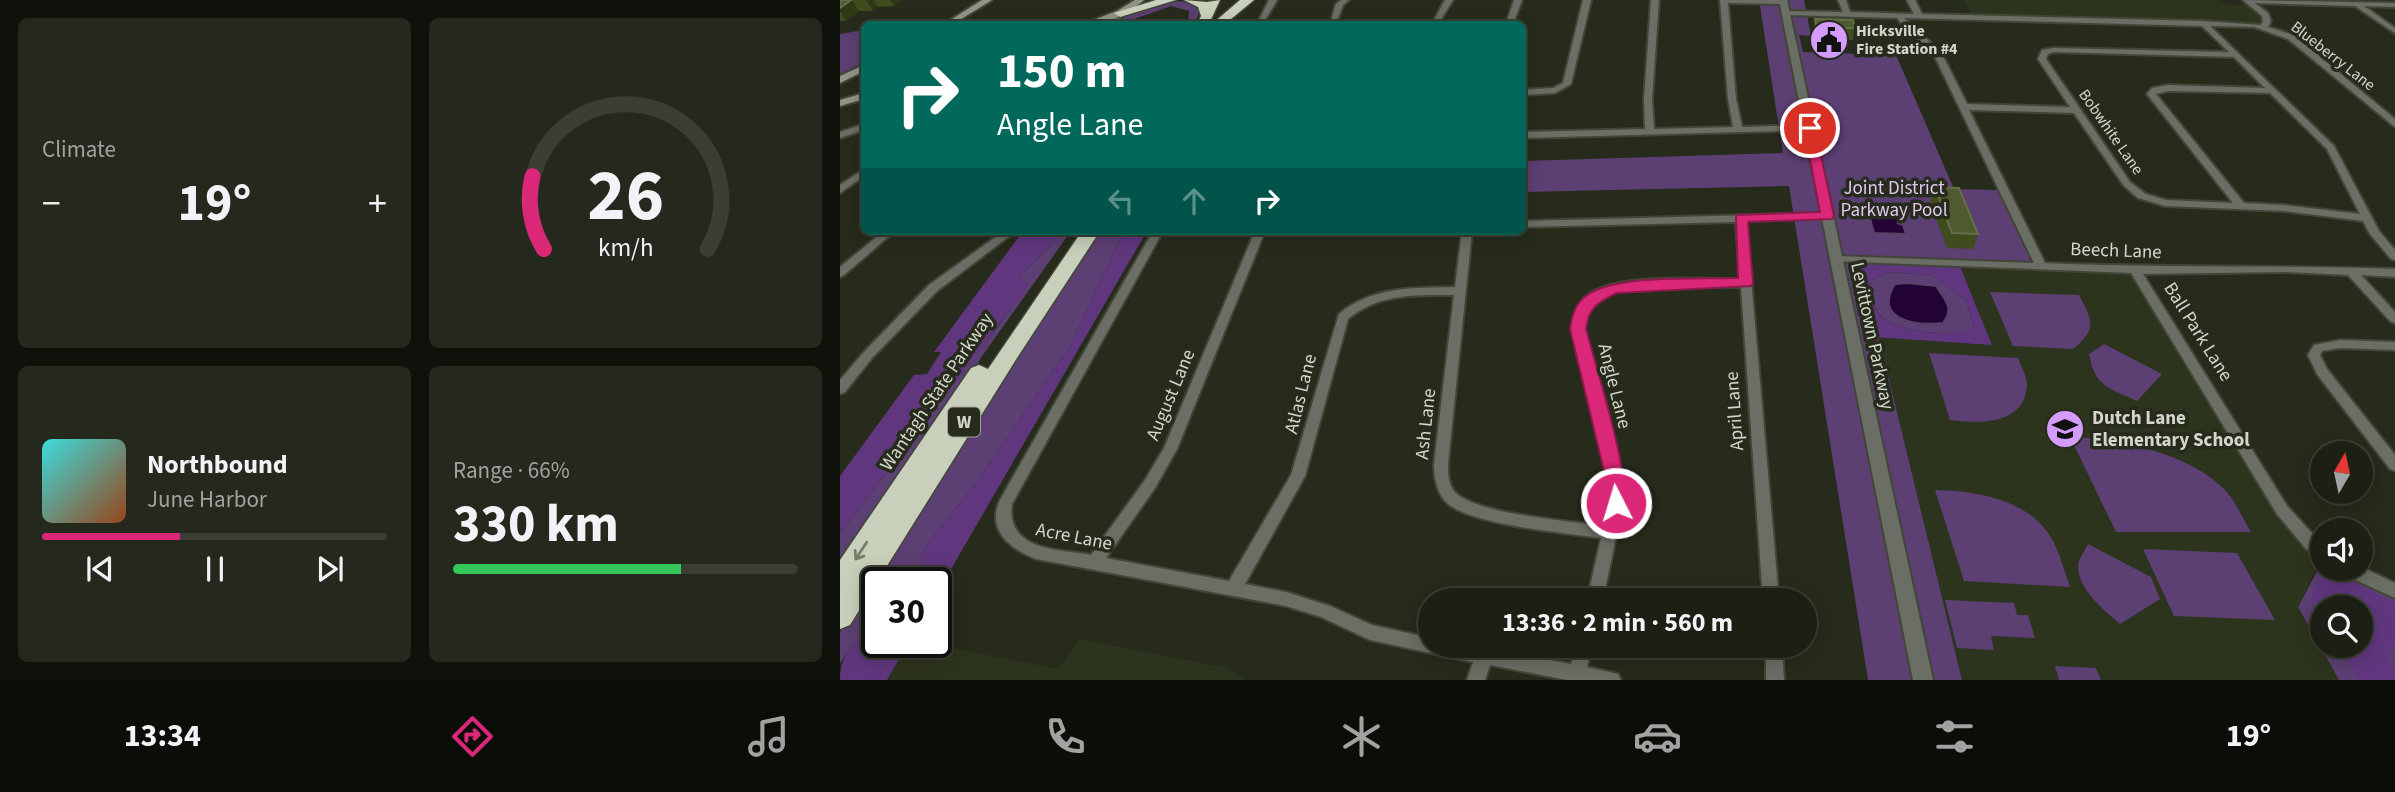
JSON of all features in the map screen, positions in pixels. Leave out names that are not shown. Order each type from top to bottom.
[{"type":"highway","points":[[1140,1],[1169,0]]},
{"type":"highway","points":[[1119,18],[1169,0]]},
{"type":"highway","points":[[1190,0],[1203,5],[1210,21]]},
{"type":"highway","points":[[1210,21],[1214,0]]},
{"type":"highway","points":[[1211,21],[1223,0]]},
{"type":"highway","points":[[1212,21],[1248,0]]},
{"type":"highway","name":"Wantagh State Parkway","points":[[840,583],[981,370],[1075,235]]},
{"type":"highway","name":"Wantagh State Parkway","points":[[840,616],[1001,364],[1088,235]]},
{"type":"main road","points":[[953,21],[988,0]]},
{"type":"main road","points":[[1119,18],[1140,1]]},
{"type":"main road","points":[[840,80],[861,70]]},
{"type":"main road","points":[[840,103],[861,97]]},
{"type":"street","points":[[1262,21],[1273,0]]},
{"type":"street","points":[[1334,21],[1340,4],[1345,0]]},
{"type":"street","points":[[1437,21],[1449,0]]},
{"type":"street","points":[[1510,21],[1518,0]]},
{"type":"street","points":[[1526,93],[1555,90],[1567,84],[1587,0]]},
{"type":"street","points":[[1650,132],[1648,99],[1655,0]]},
{"type":"street","points":[[1738,130],[1732,99],[1724,0],[1784,5]]},
{"type":"street","points":[[1842,0],[1847,15]]},
{"type":"street","points":[[1911,0],[1919,16]]},
{"type":"street","points":[[2248,0],[2395,5]]},
{"type":"street","points":[[2248,0],[2265,15],[2267,21],[2264,27]]},
{"type":"street","points":[[2353,2],[2395,31]]},
{"type":"street","name":"Blueberry Lane","points":[[1784,5],[1847,15],[2203,23],[2264,27],[2291,37],[2395,124]]},
{"type":"street","name":"Levittown Parkway","points":[[1784,5],[1923,680]]},
{"type":"street","points":[[1899,16],[1908,29],[1927,42],[1938,54],[2041,266]]},
{"type":"street","points":[[2203,23],[2331,148],[2374,232],[2395,257]]},
{"type":"street","name":"Bobwhite Lane","points":[[2235,55],[2065,50],[2045,52],[2044,61],[2127,184],[2136,193],[2165,203],[2311,211],[2367,218]]},
{"type":"street","points":[[2242,207],[2151,94],[2155,90],[2168,88],[2273,91]]},
{"type":"street","points":[[1964,107],[2076,110]]},
{"type":"street","points":[[840,135],[861,128]]},
{"type":"street","points":[[1526,135],[1810,128]]},
{"type":"street","points":[[840,190],[861,174]]},
{"type":"street","points":[[1526,224],[1827,216]]},
{"type":"street","name":"April Lane","points":[[1741,218],[1769,588]]},
{"type":"street","points":[[841,271],[885,235]]},
{"type":"street","points":[[840,389],[923,298],[1006,235]]},
{"type":"street","name":"Acre Lane","points":[[1156,235],[1024,468],[1003,512],[1005,530],[1022,548],[1304,604],[1370,632],[1418,643]]},
{"type":"street","name":"August Lane","points":[[1095,562],[1150,484],[1170,449],[1258,235]]},
{"type":"street","name":"Ash Lane","points":[[1467,235],[1441,464],[1444,486],[1456,502],[1477,511],[1609,533]]},
{"type":"street","name":"Beech Lane","points":[[1836,259],[2135,270],[2395,273]]},
{"type":"street","name":"Ball Park Lane","points":[[2135,270],[2282,510],[2310,543]]},
{"type":"street","points":[[2351,271],[2395,319]]},
{"type":"street","name":"Angle Lane","points":[[1598,588],[1616,503],[1615,475],[1578,329],[1580,313],[1591,299],[1613,289],[1632,286],[1746,283]]},
{"type":"street","name":"Atlas Lane","points":[[1234,588],[1298,476],[1343,317],[1359,304],[1380,295],[1460,291]]},
{"type":"street","points":[[2395,346],[2340,344],[2318,348],[2314,355],[2321,371],[2395,465]]},
{"type":"street","points":[[2373,581],[2395,591]]},
{"type":"street","points":[[1476,680],[1483,658]]},
{"type":"street","name":"Acre Lane","points":[[1495,658],[1612,680]]},
{"type":"street","points":[[1577,673],[1581,658]]},
{"type":"street","points":[[1774,658],[1775,680]]},
{"type":"shaded area","points":[[1963,0],[2219,0],[2228,5],[2251,4],[2263,15],[2264,26],[1973,17]]},
{"type":"shaded area","points":[[1866,204],[1898,205],[1903,222],[1897,223],[1903,225],[1906,234],[1874,233]]},
{"type":"shaded area","points":[[1020,235],[1060,235],[1020,276],[1028,286],[953,385],[944,392],[840,533],[840,476],[914,375],[927,374],[941,352],[934,352]]},
{"type":"shaded area","points":[[1122,235],[1145,235],[952,567],[919,567],[925,547],[976,483],[1070,346]]},
{"type":"shaded area","points":[[1850,260],[1959,264],[1992,345],[1871,337]],"holes":[[[1890,272],[1931,275],[1966,300],[1974,328],[1954,333],[1913,330],[1889,322],[1876,310],[1872,300],[1871,280]]]},
{"type":"shaded area","name":"Dutch Lane Elementary School","points":[[1959,264],[2134,271],[2279,513],[2310,545],[2311,581],[2298,607],[2310,628],[2310,658],[2327,658],[2339,680],[1962,680],[1879,338],[1992,345]]},
{"type":"shaded area","points":[[1895,284],[1936,286],[1948,308],[1943,323],[1910,321],[1893,313],[1889,306]]},
{"type":"shaded area","points":[[2319,581],[2352,581],[2395,603],[2395,641],[2388,658],[2395,680],[2359,680],[2345,658],[2373,658],[2373,595],[2312,595]]},
{"type":"shaded area","points":[[861,637],[861,658],[900,658],[887,680],[840,680],[846,654]]},
{"type":"shaded area","points":[[1080,639],[1227,668],[1246,680],[887,680],[900,658],[952,658],[952,648],[1059,669]]},
{"type":"green space","name":"Joint District Parkway Pool","points":[[1759,0],[1804,0],[1811,36],[1799,35],[1803,52],[1896,55],[1954,189],[1998,190],[2034,264],[1849,258],[1867,330],[1871,337],[1879,338],[1962,680],[1868,680],[1789,186],[1526,192],[1526,161],[1783,153]]},
{"type":"green space","points":[[1173,1],[1191,2],[1201,9],[1195,21],[1188,21],[1189,11],[1171,6],[1129,21],[1118,17]]},
{"type":"green space","points":[[861,30],[861,64],[840,75],[840,34]]},
{"type":"green space","points":[[1060,235],[1068,235],[985,352],[840,572],[840,533],[944,392],[996,329],[1027,286],[1020,276]]},
{"type":"green space","points":[[1094,235],[1122,235],[1070,346],[976,483],[925,547],[919,567],[880,567],[932,482]]},
{"type":"green space","points":[[1890,272],[1931,275],[1966,300],[1974,328],[1954,333],[1927,332],[1900,326],[1882,317],[1873,300],[1871,280]]},
{"type":"green space","points":[[1990,292],[2079,295],[2089,318],[2089,330],[2073,349],[2013,346]]},
{"type":"green space","points":[[2104,344],[2162,374],[2137,401],[2099,380],[2089,354]]},
{"type":"green space","points":[[1929,353],[2018,358],[2027,382],[2024,398],[2010,415],[1999,419],[1974,422],[1950,420]]},
{"type":"green space","points":[[2070,437],[2110,441],[2153,450],[2193,467],[2226,491],[2251,532],[2116,532]]},
{"type":"green space","points":[[1935,490],[1987,496],[2019,508],[2034,518],[2046,530],[2055,545],[2070,587],[1964,581]]},
{"type":"green space","points":[[2088,544],[2151,577],[2160,599],[2120,624],[2093,598],[2082,582],[2078,565]]},
{"type":"green space","points":[[2143,549],[2237,553],[2275,620],[2174,616]]},
{"type":"green space","points":[[2312,581],[2367,581],[2395,594],[2395,680],[2339,680],[2327,658],[2373,658],[2373,595],[2310,595],[2310,628],[2298,607]]},
{"type":"green space","points":[[861,598],[861,637],[840,663],[840,632]]},
{"type":"green space","points":[[1945,600],[2014,603],[2017,615],[2028,615],[2035,638],[1991,636],[1994,650],[1957,648]]},
{"type":"green space","points":[[2055,666],[2096,668],[2101,680],[2059,680]]},
{"type":"building","points":[[840,0],[851,0],[840,8]]},
{"type":"building","points":[[1815,19],[1853,20],[1855,28],[1845,28],[1848,37],[1828,36],[1818,33]]},
{"type":"building","points":[[1935,187],[1959,188],[1978,234],[1952,233]]},
{"type":"place","name":"Hicksville Fire Station #4","points":[[1829,40]]},
{"type":"place","name":"Dutch Lane Elementary School","points":[[2065,429]]},
{"type":"route","points":[[1616,503],[1615,475],[1578,329],[1580,313],[1591,299],[1613,289],[1632,286],[1746,283],[1741,218],[1827,216],[1810,128]]}]
